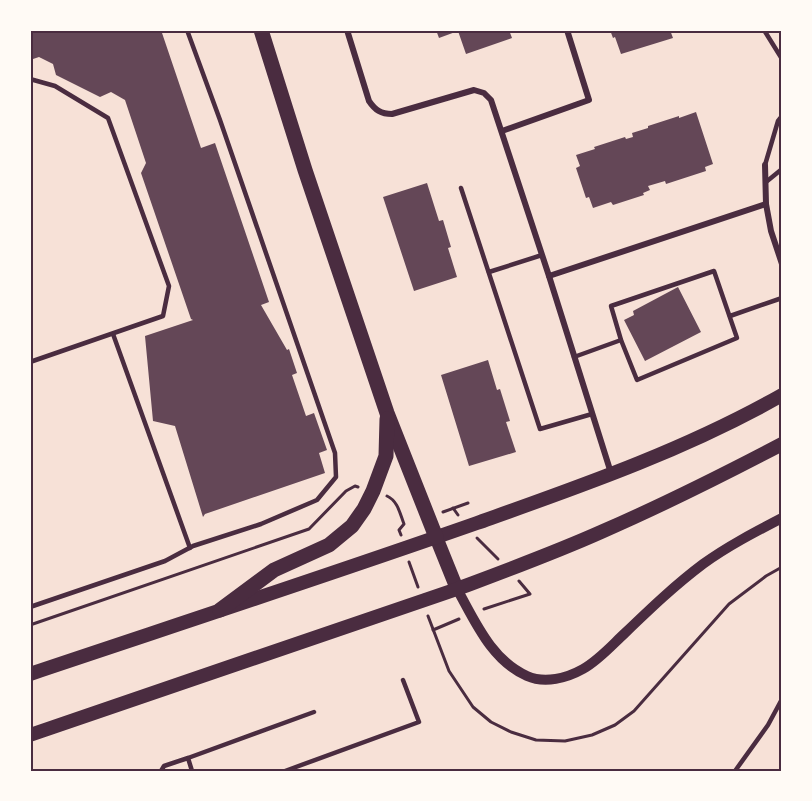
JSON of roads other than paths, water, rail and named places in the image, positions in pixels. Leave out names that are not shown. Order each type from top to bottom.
[{"type":"highway","points":[[261,30],[304,170],[387,413],[436,537]]},
{"type":"highway","points":[[220,610],[274,570],[329,545],[352,526],[373,491],[386,456],[387,413]]},
{"type":"main road","points":[[30,674],[405,548],[611,474],[687,444],[742,418],[782,395]]},
{"type":"main road","points":[[30,735],[457,589],[601,532],[692,490],[782,444]]},
{"type":"main road","points":[[436,537],[457,589]]},
{"type":"street","points":[[346,30],[369,101],[374,109],[385,114],[392,114],[474,90],[484,93],[491,100],[611,474]]},
{"type":"street","points":[[502,131],[590,100],[567,30]]},
{"type":"street","points":[[765,165],[766,204],[771,231],[782,264]]},
{"type":"street","points":[[549,276],[766,204]]},
{"type":"street","points":[[457,589],[497,654],[509,666],[528,677],[546,681],[568,676],[585,668],[666,594],[704,564],[740,540],[782,518]]},
{"type":"lane","points":[[30,607],[165,561],[190,548],[261,524],[316,500],[336,477],[335,453],[187,30]]},
{"type":"lane","points":[[764,30],[782,59]]},
{"type":"lane","points":[[30,79],[55,86],[108,118],[169,286],[163,316],[30,362]]},
{"type":"lane","points":[[765,165],[778,121],[782,116]]},
{"type":"lane","points":[[765,183],[782,169]]},
{"type":"lane","points":[[461,188],[540,429],[592,414]]},
{"type":"lane","points":[[489,272],[542,255]]},
{"type":"lane","points":[[714,271],[730,316],[737,338],[637,380],[621,340],[611,306],[714,271]]},
{"type":"lane","points":[[730,316],[782,298]]},
{"type":"lane","points":[[113,334],[190,548]]},
{"type":"lane","points":[[574,357],[621,340]]},
{"type":"lane","points":[[285,771],[419,722],[403,680]]},
{"type":"lane","points":[[735,771],[768,725],[782,699]]},
{"type":"lane","points":[[161,771],[164,766],[314,712]]},
{"type":"lane","points":[[188,758],[192,771]]}]
